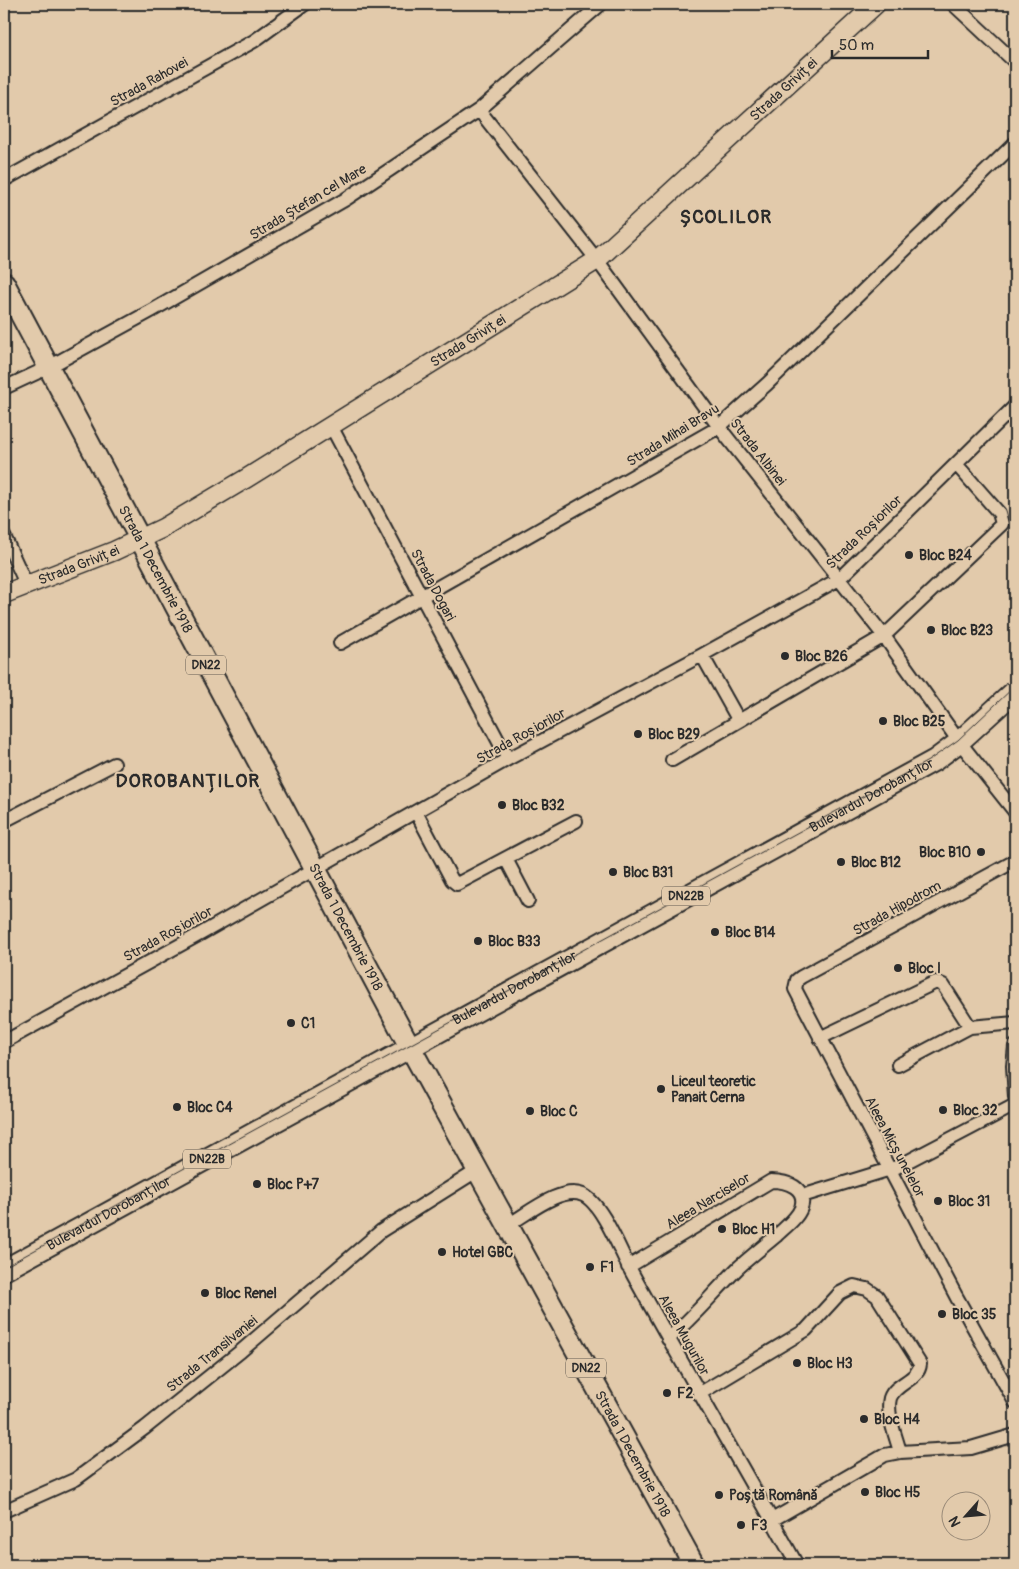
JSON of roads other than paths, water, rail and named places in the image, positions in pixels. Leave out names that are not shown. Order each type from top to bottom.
[{"type":"main road","name":"Strada Griviței","points":[[4,594],[139,540],[239,483],[597,260],[876,4]]},
{"type":"main road","name":"Strada 1 Decembrie 1918","points":[[4,283],[410,1047],[694,1565]]},
{"type":"main road","name":"Bulevardul Dorobanților","points":[[4,1270],[926,765],[960,742],[1015,691]]},
{"type":"street","name":"Strada Rahovei","points":[[4,180],[254,41],[305,4]]},
{"type":"street","name":"Strada Ștefan cel Mare","points":[[4,388],[48,368],[153,310],[346,199],[479,110],[601,4]]},
{"type":"street","points":[[953,4],[1015,62]]},
{"type":"street","name":"Strada Albinei","points":[[479,110],[597,260],[720,427],[884,636],[960,742],[1015,812]]},
{"type":"street","name":"Strada Mihai Bravu","points":[[340,643],[720,427],[761,390],[1015,143]]},
{"type":"street","name":"Strada Roșiorilor","points":[[4,1042],[202,934],[508,759],[839,579],[1015,406]]},
{"type":"street","name":"Strada Dogari","points":[[331,426],[508,759]]},
{"type":"street","points":[[672,760],[884,636],[1002,524],[999,513],[956,464]]},
{"type":"street","points":[[4,536],[27,586]]},
{"type":"street","points":[[702,655],[739,721]]},
{"type":"street","points":[[4,822],[114,764]]},
{"type":"street","points":[[416,812],[452,880],[457,884],[576,821]]},
{"type":"street","points":[[506,859],[528,901]]},
{"type":"street","name":"Strada Hipodrom","points":[[795,984],[801,978],[1015,860]]},
{"type":"street","points":[[820,1038],[936,982],[943,985],[970,1027]]},
{"type":"street","name":"Aleea Micșunelelor","points":[[795,984],[797,994],[820,1038],[1015,1402]]},
{"type":"street","points":[[898,1065],[970,1027],[1015,1023]]},
{"type":"street","points":[[1015,1046],[1013,1066],[1015,1097]]},
{"type":"street","points":[[668,1339],[687,1323],[740,1266],[792,1221],[801,1208],[802,1196],[890,1169],[1015,1105]]},
{"type":"street","name":"Strada Transilvaniei","points":[[4,1511],[76,1479],[145,1428],[241,1351],[381,1231],[478,1170]]},
{"type":"street","name":"Aleea Narciselor","points":[[628,1266],[771,1181],[785,1181],[795,1185],[802,1196]]},
{"type":"street","name":"Aleea Mugurilor","points":[[508,1225],[558,1195],[568,1193],[583,1194],[598,1210],[668,1339],[797,1565]]},
{"type":"street","points":[[700,1394],[806,1330],[840,1293],[854,1286],[867,1289],[877,1296],[920,1364],[916,1374],[896,1389],[890,1398],[890,1411],[900,1452]]},
{"type":"street","points":[[772,1520],[868,1463],[885,1455],[900,1452],[971,1448],[1015,1435]]},
{"type":"tram line","points":[[4,1267],[928,761],[958,740],[1015,686]]},
{"type":"place","name":"Bloc B24","points":[[909,555]]},
{"type":"place","name":"Bloc B23","points":[[931,630]]},
{"type":"place","name":"Bloc B26","points":[[785,656]]},
{"type":"place","name":"Bloc B25","points":[[883,721]]},
{"type":"place","name":"Bloc B29","points":[[638,734]]},
{"type":"place","name":"Bloc B32","points":[[502,805]]},
{"type":"place","name":"Bloc B10","points":[[981,852]]},
{"type":"place","name":"Bloc B12","points":[[841,862]]},
{"type":"place","name":"Bloc B31","points":[[613,872]]},
{"type":"place","name":"Bloc B14","points":[[715,932]]},
{"type":"place","name":"Bloc B33","points":[[478,941]]},
{"type":"place","name":"Bloc I","points":[[898,968]]},
{"type":"place","name":"C1","points":[[291,1023]]},
{"type":"place","name":"Liceul teoretic Panait Cerna","points":[[661,1089]]},
{"type":"place","name":"Bloc C4","points":[[177,1107]]},
{"type":"place","name":"Bloc 32","points":[[943,1110]]},
{"type":"place","name":"Bloc C","points":[[530,1111]]},
{"type":"place","name":"Bloc P+7","points":[[257,1184]]},
{"type":"place","name":"Bloc 31","points":[[938,1201]]},
{"type":"place","name":"Bloc H1","points":[[722,1229]]},
{"type":"place","name":"Hotel GBC","points":[[442,1252]]},
{"type":"place","name":"F1","points":[[590,1267]]},
{"type":"place","name":"Bloc Renel","points":[[205,1293]]},
{"type":"place","name":"Bloc 35","points":[[942,1314]]},
{"type":"place","name":"Bloc H3","points":[[797,1363]]},
{"type":"place","name":"F2","points":[[667,1393]]},
{"type":"place","name":"Bloc H4","points":[[864,1419]]},
{"type":"place","name":"Bloc H5","points":[[865,1492]]},
{"type":"place","name":"Poștă Română","points":[[719,1495]]},
{"type":"place","name":"F3","points":[[741,1525]]},
{"type":"district","name":"ȘCOLILOR","points":[[726,217]]},
{"type":"district","name":"DOROBANȚILOR","points":[[188,781]]}]
